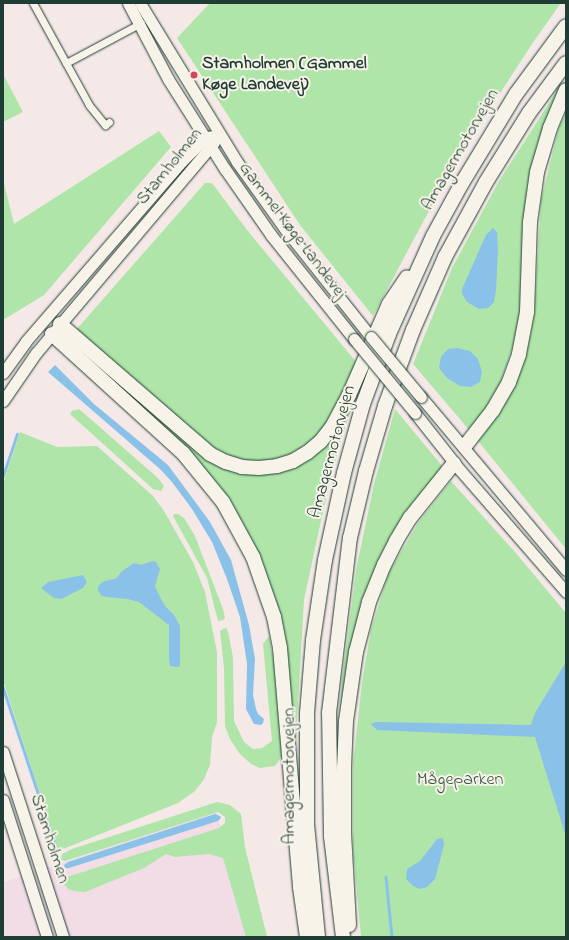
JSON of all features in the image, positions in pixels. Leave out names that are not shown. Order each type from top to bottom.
[{"type":"highway","name":"Amagermotorvejen","points":[[318,937],[307,824],[307,713],[313,640],[325,560],[344,472],[363,404],[389,334],[433,236],[462,183],[516,94],[566,26]]},
{"type":"highway","name":"Amagermotorvejen","points":[[343,937],[331,836],[329,713],[350,538],[366,471],[385,406],[410,337],[446,258],[486,182],[529,113],[566,63]]},
{"type":"highway","points":[[465,446],[493,410],[509,382],[519,354],[527,312],[530,222],[537,172],[550,128],[566,90]]},
{"type":"highway","points":[[56,329],[210,454],[226,462],[242,467],[260,468],[277,466],[293,461],[308,452],[321,441],[332,427],[349,395],[389,304],[433,236]]},
{"type":"highway","points":[[56,329],[183,453],[223,502],[253,558],[274,617],[280,648],[300,887],[307,937]]},
{"type":"highway","points":[[350,937],[344,833],[344,768],[346,721],[356,652],[370,602],[384,564],[410,518],[454,463]]},
{"type":"main road","name":"Gammel Køge Landevej","points":[[128,3],[138,25],[168,78],[211,148],[271,235],[454,463],[566,592]]},
{"type":"main road","name":"Gammel Køge Landevej","points":[[140,3],[237,162],[285,229],[356,319],[421,397],[465,446],[566,570]]},
{"type":"main road","name":"Stamholmen","points":[[3,373],[26,341],[182,161],[205,138],[219,133]]},
{"type":"main road","name":"Stamholmen","points":[[3,401],[23,370],[56,329],[211,148],[219,133]]},
{"type":"main road","points":[[45,319],[56,329]]},
{"type":"main road","points":[[454,463],[465,446]]},
{"type":"main road","name":"Stamholmen","points":[[3,752],[63,937]]},
{"type":"main road","name":"Stamholmen","points":[[4,804],[48,937]]},
{"type":"street","points":[[33,3],[89,105],[105,125],[109,122]]},
{"type":"street","points":[[66,63],[149,19]]},
{"type":"street","points":[[4,804],[19,802]]},
{"type":"shaded area","points":[[216,812],[255,937],[3,937],[3,882]]},
{"type":"green space","points":[[210,3],[561,3],[532,44],[482,121],[438,194],[373,316],[300,225],[177,38]]},
{"type":"green space","points":[[3,74],[23,112],[3,122]]},
{"type":"green space","points":[[560,86],[564,88],[558,100],[524,264],[518,332],[496,395],[470,431],[413,364],[452,268],[499,181]]},
{"type":"green space","points":[[566,113],[566,549],[478,441],[504,405],[520,371],[529,343],[534,315],[541,200],[559,127]]},
{"type":"green space","points":[[159,131],[171,147],[44,295],[3,320],[3,179],[14,224]]},
{"type":"green space","points":[[205,183],[212,183],[247,230],[357,363],[327,424],[313,440],[295,453],[278,461],[258,464],[234,460],[210,449],[75,331]]},
{"type":"green space","points":[[67,339],[227,469],[300,463],[348,407],[351,409],[340,443],[324,507],[304,600],[296,739],[292,739],[262,562],[232,505],[210,475],[189,452]]},
{"type":"green space","points":[[79,409],[158,478],[164,486],[161,491],[153,489],[70,414],[72,411]]},
{"type":"green space","points":[[395,409],[443,467],[377,572],[338,757],[342,679],[356,570],[374,484]]},
{"type":"green space","points":[[20,432],[57,447],[97,446],[153,496],[164,511],[193,562],[205,592],[217,652],[217,722],[212,737],[210,765],[204,779],[195,791],[178,803],[58,851],[3,680],[3,484]]},
{"type":"green space","name":"Mågeparken","points":[[451,481],[515,552],[566,613],[566,937],[361,937],[353,850],[353,765],[362,682],[371,630],[388,574],[418,523]]},
{"type":"green space","points":[[174,514],[178,514],[184,518],[195,536],[223,609],[225,618],[223,620],[218,621],[207,578],[173,516]]},
{"type":"green space","points":[[225,628],[227,629],[229,636],[233,658],[234,721],[244,742],[253,749],[262,748],[272,741],[263,644],[269,636],[276,671],[282,756],[275,766],[260,768],[251,764],[239,753],[230,739],[225,726],[224,668],[220,631]]},
{"type":"green space","points":[[217,802],[230,805],[241,814],[245,847],[267,937],[246,937],[223,858],[209,854],[175,857],[166,854],[144,868],[85,892],[68,889],[64,884],[67,877],[219,828],[225,823],[225,817],[218,812],[65,861],[61,860],[62,854],[72,849]]},
{"type":"water","points":[[493,228],[497,232],[498,250],[494,302],[488,308],[479,309],[467,302],[462,294],[462,289],[486,235]]},
{"type":"water","points":[[457,348],[470,351],[478,359],[482,372],[480,382],[471,387],[460,386],[447,378],[439,368],[441,357],[448,349]]},
{"type":"water","points":[[55,365],[94,404],[168,465],[210,522],[231,560],[249,625],[255,659],[253,695],[258,714],[264,719],[261,725],[254,724],[246,709],[247,664],[240,617],[212,542],[192,509],[172,482],[160,469],[48,372]]},
{"type":"water","points":[[153,561],[156,562],[160,569],[155,586],[165,606],[174,615],[180,626],[180,666],[176,667],[170,666],[169,625],[139,602],[102,596],[98,591],[98,587],[102,582],[117,578],[121,572],[134,563],[141,565]]},
{"type":"water","points":[[83,575],[87,582],[83,588],[61,599],[54,598],[41,588],[48,582]]},
{"type":"water","points":[[566,662],[566,837],[535,737],[377,730],[371,724],[376,722],[531,725],[535,713]]},
{"type":"water","points":[[215,814],[221,818],[218,821],[65,868],[64,865],[68,862]]},
{"type":"water","points":[[443,838],[444,845],[435,879],[427,887],[420,889],[413,886],[406,879],[407,869],[420,861],[437,839]]},
{"type":"waterway","points":[[3,476],[17,434]]},
{"type":"waterway","points":[[3,687],[56,847]]},
{"type":"waterway","points":[[386,877],[392,937]]},
{"type":"place","name":"Stamholmen (Gammel Køge Landevej)","points":[[194,75]]}]
